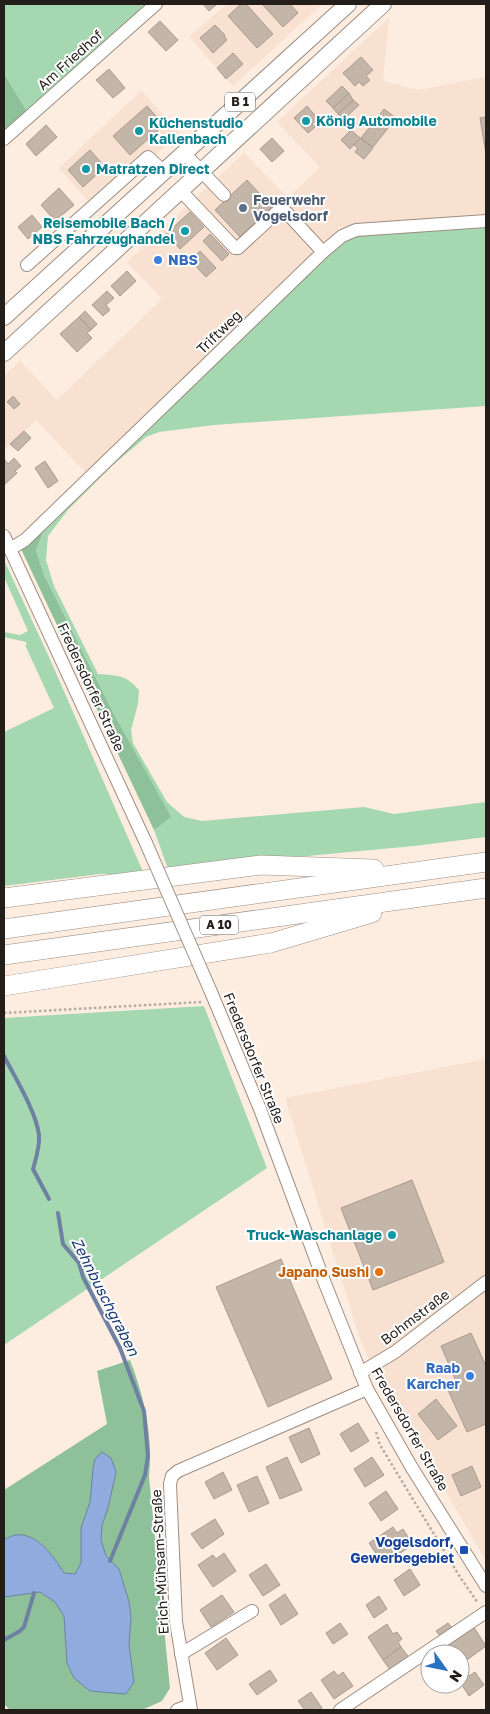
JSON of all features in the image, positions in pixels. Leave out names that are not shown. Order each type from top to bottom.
[{"type":"highway","name":"A 10","points":[[4,929],[486,862]]},
{"type":"highway","points":[[4,898],[261,865],[428,871]]},
{"type":"highway","name":"A 10","points":[[4,955],[486,888]]},
{"type":"highway","points":[[4,986],[271,943],[434,895]]},
{"type":"main road","name":"B 1","points":[[4,317],[348,4]]},
{"type":"main road","name":"B 1","points":[[4,353],[383,4]]},
{"type":"street","name":"Am Friedhof","points":[[4,139],[156,4]]},
{"type":"street","points":[[184,153],[224,195]]},
{"type":"street","points":[[27,265],[148,156],[164,172]]},
{"type":"street","points":[[180,190],[235,248],[238,248],[281,210],[286,212],[323,252]]},
{"type":"street","name":"Triftweg","points":[[10,549],[26,540],[323,252],[342,236],[356,230],[486,221]]},
{"type":"street","name":"Fredersdorfer Straße","points":[[4,536],[146,843],[212,996],[260,1109],[324,1282],[367,1389],[412,1468],[486,1586]]},
{"type":"street","name":"Bohmstraße","points":[[360,1373],[395,1352],[486,1282]]},
{"type":"street","name":"Erich-Mühsam-Straße","points":[[190,1708],[180,1654],[176,1612],[170,1484],[172,1476],[178,1471],[367,1389]]},
{"type":"street","points":[[180,1654],[252,1611]]},
{"type":"street","points":[[340,1710],[353,1706],[486,1612]]},
{"type":"street","points":[[177,1710],[190,1708]]},
{"type":"path","points":[[4,1013],[207,1002],[212,996]]},
{"type":"path","points":[[376,1429],[380,1445],[460,1577],[486,1612]]},
{"type":"shaded area","points":[[227,4],[322,4],[233,86],[189,37]]},
{"type":"shaded area","points":[[389,18],[383,81],[418,90],[486,77],[486,216],[338,227],[338,231],[86,473],[36,420],[4,450],[4,376],[20,361],[57,400],[162,299],[127,262],[244,153],[288,198],[320,167],[277,122]]},
{"type":"shaded area","points":[[141,91],[180,133],[95,209],[59,168]]},
{"type":"shaded area","points":[[486,1059],[486,1556],[484,1557],[381,1382],[377,1379],[359,1336],[285,1098]]},
{"type":"green space","points":[[4,4],[149,4],[27,111],[4,74]]},
{"type":"green space","points":[[4,74],[27,111],[4,133]]},
{"type":"green space","points":[[486,224],[486,406],[214,425],[159,432],[146,437],[113,465],[68,510],[48,536],[46,560],[54,586],[98,674],[125,678],[139,690],[138,704],[131,730],[133,743],[167,802],[184,817],[202,821],[364,807],[394,814],[486,802],[486,837],[414,846],[168,869],[154,830],[170,817],[115,716],[44,575],[36,550],[44,530],[329,249],[357,233]]},
{"type":"green space","points":[[44,530],[36,550],[44,575],[115,716],[171,817],[154,830],[21,549]]},
{"type":"green space","points":[[4,560],[49,657],[144,874],[100,874],[4,886],[4,732],[54,708],[25,645],[27,645],[26,642],[4,637],[4,632],[20,635],[28,631],[4,577]]},
{"type":"green space","points":[[204,1006],[267,1168],[4,1345],[4,1018]]},
{"type":"green space","points":[[130,1360],[144,1403],[149,1432],[149,1477],[170,1688],[162,1701],[142,1710],[10,1710],[5,1705],[4,1699],[4,1490],[107,1424],[97,1371]]},
{"type":"water","points":[[102,1452],[111,1458],[116,1472],[102,1525],[101,1540],[106,1556],[119,1569],[129,1602],[131,1617],[129,1645],[134,1682],[126,1694],[90,1691],[74,1678],[67,1663],[64,1616],[55,1602],[40,1592],[4,1597],[4,1540],[15,1535],[31,1537],[38,1541],[50,1553],[64,1573],[75,1574],[81,1563],[81,1528],[90,1502],[95,1459]]},
{"type":"building","points":[[203,4],[217,4],[209,11]]},
{"type":"building","points":[[241,4],[246,4],[273,34],[257,48],[228,16]]},
{"type":"building","points":[[262,4],[290,4],[298,13],[283,27]]},
{"type":"building","points":[[160,21],[178,40],[166,51],[148,32]]},
{"type":"building","points":[[215,25],[225,35],[227,40],[213,53],[200,38]]},
{"type":"building","points":[[233,53],[243,64],[226,79],[217,68]]},
{"type":"building","points":[[361,57],[373,70],[366,76],[370,80],[363,86],[359,82],[355,86],[343,73]]},
{"type":"building","points":[[109,69],[125,88],[113,98],[96,80]]},
{"type":"building","points":[[342,86],[349,93],[333,108],[326,101]]},
{"type":"building","points":[[349,93],[353,100],[338,114],[333,108]]},
{"type":"building","points":[[353,100],[359,105],[344,119],[338,114]]},
{"type":"building","name":"Küchenstudio Kallenbach","points":[[147,106],[164,125],[130,155],[113,136]]},
{"type":"building","name":"König Automobile","points":[[307,106],[318,119],[312,124],[315,127],[308,133],[294,118]]},
{"type":"building","points":[[384,109],[396,118],[373,147],[361,138]]},
{"type":"building","points":[[486,117],[486,154],[480,118]]},
{"type":"building","points":[[46,125],[57,137],[36,156],[26,144]]},
{"type":"building","points":[[351,130],[360,138],[350,149],[341,140]]},
{"type":"building","points":[[272,138],[284,151],[272,162],[260,149]]},
{"type":"building","points":[[360,138],[373,148],[364,159],[355,152],[358,148],[354,145]]},
{"type":"building","name":"Matratzen Direct","points":[[90,150],[105,167],[83,187],[68,170]]},
{"type":"building","name":"Feuerwehr Vogelsdorf","points":[[247,180],[272,207],[240,237],[215,210]]},
{"type":"building","points":[[59,188],[74,205],[55,221],[41,205]]},
{"type":"building","name":"Reisemobile Bach / NBS Fahrzeughandel","points":[[190,212],[204,227],[180,249],[166,234]]},
{"type":"building","points":[[32,215],[42,227],[28,239],[18,227]]},
{"type":"building","points":[[210,234],[229,254],[222,261],[203,241]]},
{"type":"building","points":[[200,251],[216,268],[206,277],[190,260]]},
{"type":"building","points":[[127,271],[136,281],[120,296],[111,286]]},
{"type":"building","points":[[107,291],[114,298],[106,305],[110,310],[103,316],[92,305]]},
{"type":"building","points":[[85,311],[97,324],[91,330],[79,317]]},
{"type":"building","points":[[79,317],[91,330],[87,333],[92,338],[77,352],[60,334]]},
{"type":"building","points":[[13,396],[20,404],[14,409],[7,402]]},
{"type":"building","points":[[24,431],[31,438],[18,451],[10,444]]},
{"type":"building","points":[[14,458],[21,466],[15,471],[17,473],[4,485],[4,461],[8,464]]},
{"type":"building","points":[[45,461],[58,481],[48,488],[35,468]]},
{"type":"building","name":"Truck-Waschanlage","points":[[412,1180],[444,1262],[373,1290],[341,1208]]},
{"type":"building","points":[[281,1259],[332,1379],[268,1407],[216,1287]]},
{"type":"building","name":"Raab Karcher","points":[[471,1333],[486,1366],[486,1424],[467,1432],[448,1390],[458,1386],[441,1346]]},
{"type":"building","points":[[436,1399],[457,1426],[438,1440],[418,1414]]},
{"type":"building","points":[[358,1423],[369,1441],[351,1452],[340,1434]]},
{"type":"building","points":[[309,1428],[320,1454],[301,1463],[289,1437]]},
{"type":"building","points":[[287,1457],[302,1490],[280,1499],[266,1467]]},
{"type":"building","points":[[372,1457],[384,1475],[365,1487],[354,1469]]},
{"type":"building","points":[[472,1466],[481,1487],[461,1496],[452,1475]]},
{"type":"building","points":[[223,1472],[232,1490],[214,1499],[205,1482]]},
{"type":"building","points":[[257,1476],[269,1503],[249,1512],[237,1485]]},
{"type":"building","points":[[386,1491],[398,1509],[381,1521],[369,1503]]},
{"type":"building","points":[[215,1519],[224,1534],[202,1549],[191,1534]]},
{"type":"building","points":[[393,1527],[397,1533],[403,1529],[408,1537],[403,1541],[408,1548],[383,1564],[369,1543]]},
{"type":"building","points":[[224,1553],[236,1571],[213,1587],[198,1565],[213,1555],[216,1559]]},
{"type":"building","points":[[266,1564],[280,1585],[263,1596],[249,1575]]},
{"type":"building","points":[[410,1569],[420,1585],[404,1596],[394,1580]]},
{"type":"building","points":[[285,1594],[298,1614],[281,1625],[269,1605]]},
{"type":"building","points":[[222,1595],[234,1612],[211,1627],[200,1610]]},
{"type":"building","points":[[379,1596],[387,1609],[374,1618],[366,1605]]},
{"type":"building","points":[[340,1623],[348,1634],[333,1644],[326,1633]]},
{"type":"building","points":[[448,1623],[453,1629],[441,1637],[436,1631]]},
{"type":"building","points":[[387,1624],[393,1634],[397,1632],[402,1639],[398,1642],[401,1647],[383,1660],[368,1637]]},
{"type":"building","points":[[473,1626],[486,1646],[470,1658],[470,1644],[450,1644]]},
{"type":"building","points":[[226,1638],[238,1655],[217,1670],[205,1653]]},
{"type":"building","points":[[401,1647],[410,1659],[391,1671],[383,1660]]},
{"type":"building","points":[[270,1670],[277,1681],[257,1695],[249,1684]]},
{"type":"building","points":[[334,1671],[338,1676],[343,1672],[353,1686],[334,1699],[321,1680]]},
{"type":"building","points":[[475,1672],[484,1685],[469,1696],[468,1694],[470,1694],[470,1675]]},
{"type":"building","points":[[311,1692],[322,1708],[318,1710],[305,1710],[298,1701]]},
{"type":"waterway","name":"Zehnbuschgraben","points":[[4,1056],[34,1116],[39,1135],[39,1144],[33,1169],[49,1199]]},
{"type":"waterway","name":"Zehnbuschgraben","points":[[58,1213],[63,1244],[79,1263],[83,1277],[120,1348],[144,1411],[148,1456],[145,1475],[110,1561]]},
{"type":"waterway","name":"Zehnbuschgraben","points":[[4,1640],[24,1627],[34,1593]]},
{"type":"place","name":"König Automobile","points":[[306,121]]},
{"type":"place","name":"Küchenstudio Kallenbach","points":[[139,131]]},
{"type":"place","name":"Matratzen Direct","points":[[86,169]]},
{"type":"place","name":"Feuerwehr Vogelsdorf","points":[[243,208]]},
{"type":"place","name":"Reisemobile Bach / NBS Fahrzeughandel","points":[[185,231]]},
{"type":"place","name":"NBS","points":[[158,260]]},
{"type":"place","name":"Truck-Waschanlage","points":[[392,1235]]},
{"type":"place","name":"Japano Sushi","points":[[379,1272]]},
{"type":"place","name":"Raab Karcher","points":[[470,1376]]},
{"type":"place","name":"Vogelsdorf, Gewerbegebiet","points":[[464,1550]]}]
